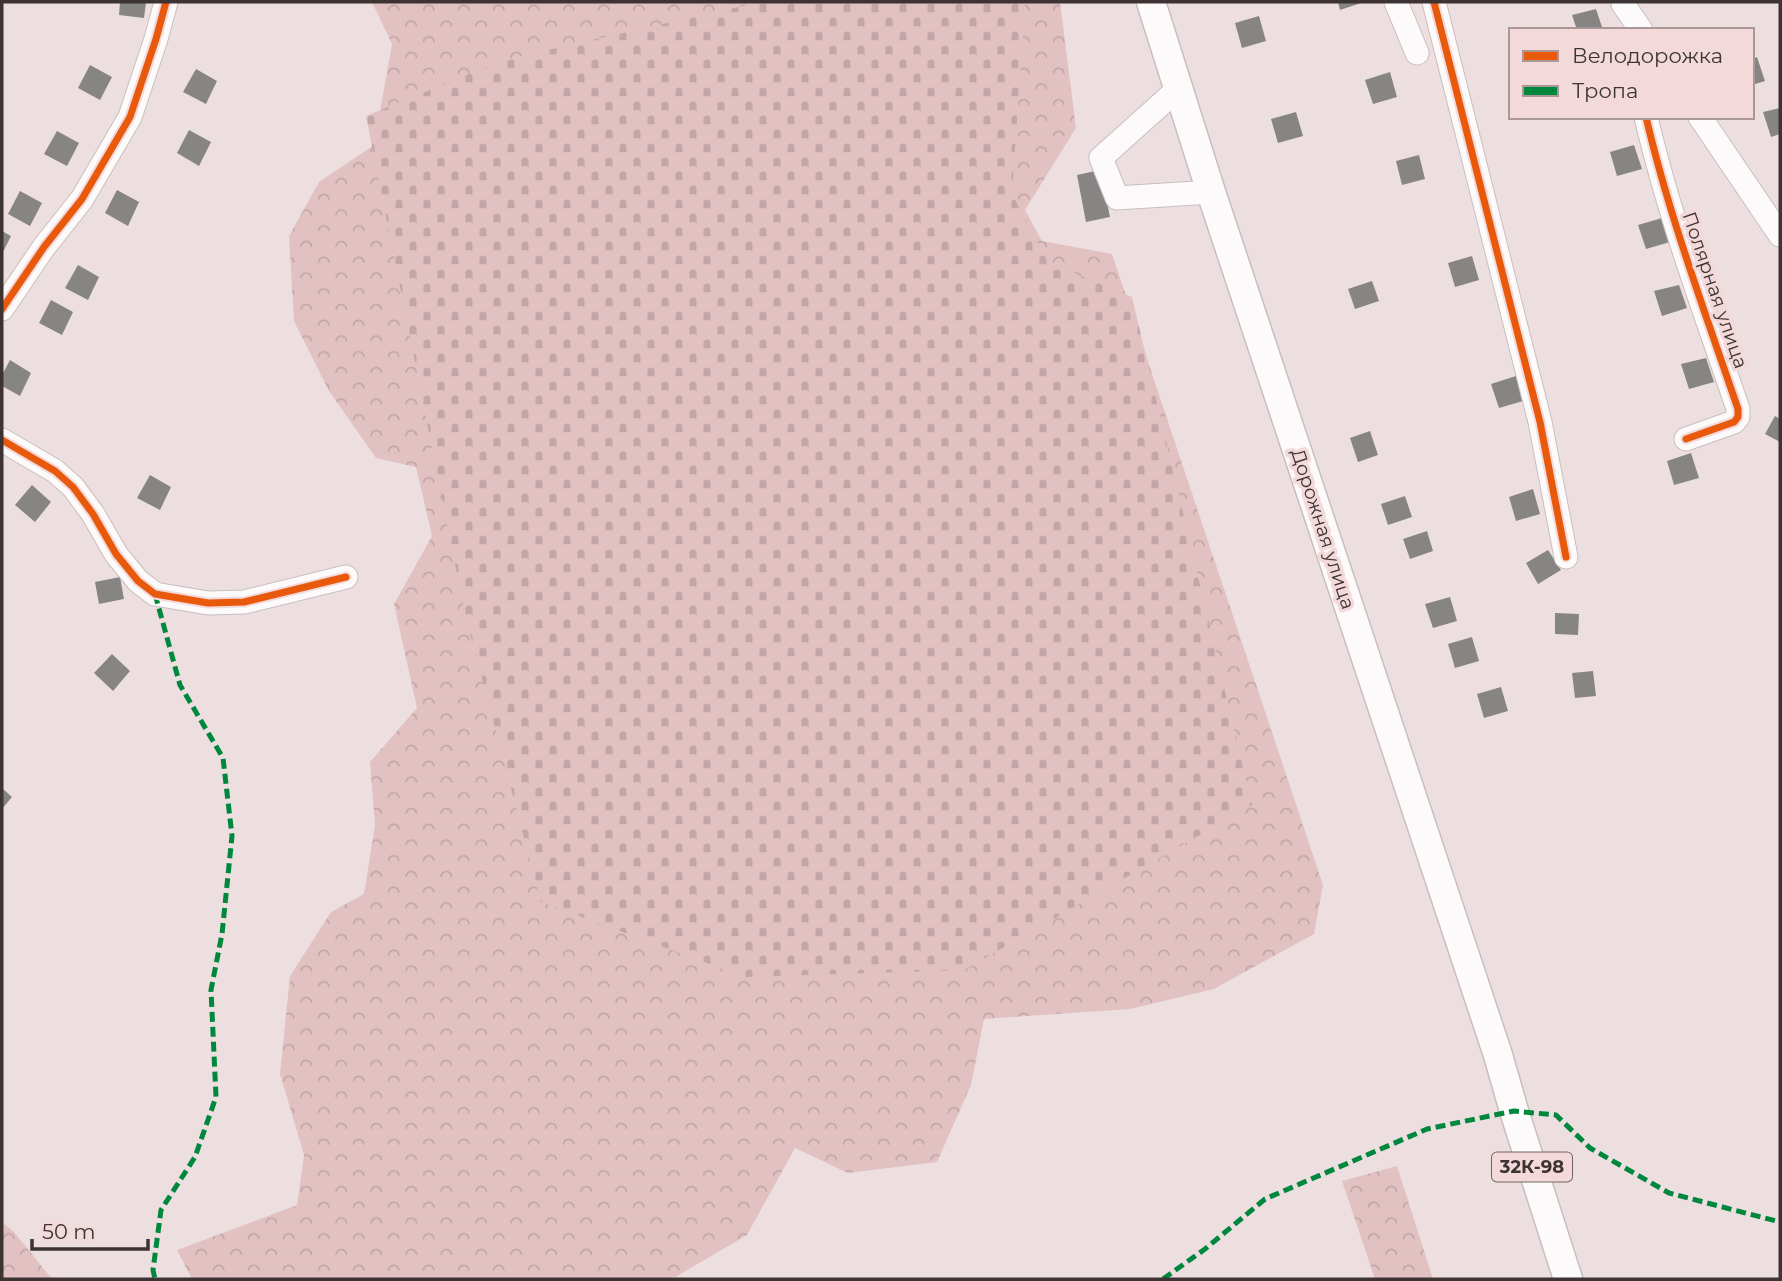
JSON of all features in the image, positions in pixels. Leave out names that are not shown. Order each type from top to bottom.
[{"type":"main road","name":"Дорожная улица","points":[[1151,2],[1211,192],[1498,1055],[1568,1279]]},
{"type":"street","points":[[2,309],[44,247],[82,199],[130,117],[166,2]]},
{"type":"street","points":[[1396,2],[1417,53]]},
{"type":"street","points":[[1434,2],[1540,422],[1566,558]]},
{"type":"street","points":[[1623,3],[1628,28]]},
{"type":"street","points":[[1623,3],[1640,28]]},
{"type":"street","points":[[1179,88],[1101,158],[1117,198],[1211,192]]},
{"type":"street","name":"Полярная улица","points":[[1646,119],[1655,158],[1681,242],[1738,409],[1738,417],[1734,422],[1686,439]]},
{"type":"street","points":[[1701,119],[1780,235]]},
{"type":"street","points":[[2,440],[48,465],[73,486],[116,554],[138,581],[155,594],[208,603],[244,602],[346,578]]},
{"type":"green space","points":[[372,2],[1060,2],[1076,128],[1025,210],[1042,241],[1112,254],[1323,885],[1314,934],[1214,989],[1130,1009],[984,1019],[971,1085],[937,1162],[848,1173],[795,1148],[747,1235],[672,1279],[192,1279],[177,1250],[297,1205],[304,1155],[280,1074],[290,976],[331,912],[364,894],[375,825],[370,762],[417,708],[394,604],[432,536],[416,467],[376,458],[329,391],[294,321],[289,236],[319,182],[374,145],[392,44]]},
{"type":"green space","points":[[760,2],[1025,2],[1012,194],[1048,262],[1132,297],[1252,805],[964,970],[745,977],[541,902],[465,614],[366,116],[504,60]]},
{"type":"green space","points":[[1397,1166],[1433,1279],[1375,1279],[1342,1181]]},
{"type":"green space","points":[[2,1222],[14,1232],[52,1279],[2,1279]]},
{"type":"building","points":[[120,2],[146,2],[144,18],[119,15]]},
{"type":"building","points":[[1338,2],[1364,2],[1340,10]]},
{"type":"building","points":[[1596,9],[1602,28],[1576,28],[1572,15]]},
{"type":"building","points":[[1259,16],[1266,41],[1242,48],[1235,23]]},
{"type":"building","points":[[1757,57],[1765,81],[1754,84],[1754,58]]},
{"type":"building","points":[[90,65],[112,77],[100,100],[78,88]]},
{"type":"building","points":[[196,69],[217,81],[206,104],[183,92]]},
{"type":"building","points":[[1390,72],[1397,97],[1373,104],[1365,80]]},
{"type":"building","points":[[1780,108],[1780,134],[1771,137],[1763,112]]},
{"type":"building","points":[[1296,112],[1303,136],[1278,143],[1271,119]]},
{"type":"building","points":[[189,130],[211,142],[199,166],[177,153]]},
{"type":"building","points":[[57,131],[79,143],[67,166],[44,154]]},
{"type":"building","points":[[1634,145],[1642,169],[1617,176],[1610,152]]},
{"type":"building","points":[[1419,155],[1425,179],[1402,185],[1396,161]]},
{"type":"building","points":[[1100,170],[1110,217],[1086,222],[1077,175]]},
{"type":"building","points":[[117,190],[139,202],[128,226],[105,213]]},
{"type":"building","points":[[20,191],[42,203],[30,226],[8,214]]},
{"type":"building","points":[[1662,218],[1670,242],[1646,249],[1638,225]]},
{"type":"building","points":[[2,231],[11,236],[2,254]]},
{"type":"building","points":[[1472,256],[1479,280],[1455,287],[1448,263]]},
{"type":"building","points":[[78,265],[99,277],[88,300],[65,288]]},
{"type":"building","points":[[1372,281],[1379,301],[1355,309],[1348,289]]},
{"type":"building","points":[[1679,285],[1687,308],[1662,316],[1654,291]]},
{"type":"building","points":[[51,300],[73,312],[62,335],[39,323]]},
{"type":"building","points":[[1706,358],[1714,382],[1689,389],[1681,364]]},
{"type":"building","points":[[10,360],[31,373],[20,396],[2,386],[2,375]]},
{"type":"building","points":[[1516,376],[1523,401],[1499,408],[1491,384]]},
{"type":"building","points":[[1775,416],[1780,419],[1780,442],[1765,434]]},
{"type":"building","points":[[1370,431],[1378,455],[1358,462],[1350,438]]},
{"type":"building","points":[[1691,453],[1699,478],[1674,485],[1667,461]]},
{"type":"building","points":[[150,475],[171,487],[160,510],[137,498]]},
{"type":"building","points":[[32,485],[51,502],[35,522],[15,505]]},
{"type":"building","points":[[1533,489],[1540,514],[1516,521],[1509,497]]},
{"type":"building","points":[[1405,496],[1412,517],[1388,525],[1381,504]]},
{"type":"building","points":[[1427,531],[1433,551],[1410,559],[1403,539]]},
{"type":"building","points":[[1548,550],[1561,570],[1538,584],[1526,563]]},
{"type":"building","points":[[120,577],[124,599],[99,604],[95,582]]},
{"type":"building","points":[[1450,597],[1457,621],[1433,628],[1425,604]]},
{"type":"building","points":[[1555,613],[1579,614],[1578,635],[1555,634]]},
{"type":"building","points":[[1472,637],[1479,661],[1455,668],[1448,644]]},
{"type":"building","points":[[112,654],[130,671],[113,691],[94,673]]},
{"type":"building","points":[[1593,671],[1596,696],[1575,698],[1572,673]]},
{"type":"building","points":[[1501,687],[1508,711],[1484,718],[1477,694]]},
{"type":"building","points":[[2,788],[12,797],[2,809]]},
{"type":"marked path","points":[[155,594],[180,685],[223,758],[232,836],[222,934],[211,990],[216,1097],[195,1157],[161,1210],[153,1270],[155,1279]]},
{"type":"marked path","points":[[1163,1279],[1205,1249],[1265,1199],[1427,1129],[1514,1111],[1556,1115],[1590,1148],[1669,1193],[1780,1222]]},
{"type":"cycle path","points":[[2,309],[44,247],[82,199],[130,117],[166,2]]},
{"type":"cycle path","points":[[1434,2],[1540,422],[1566,557]]},
{"type":"cycle path","points":[[1646,119],[1700,300],[1738,409],[1738,417],[1734,422],[1686,439]]},
{"type":"cycle path","points":[[2,440],[55,471],[73,487],[93,514],[116,554],[138,581],[155,594],[208,603],[244,602],[346,577]]}]
